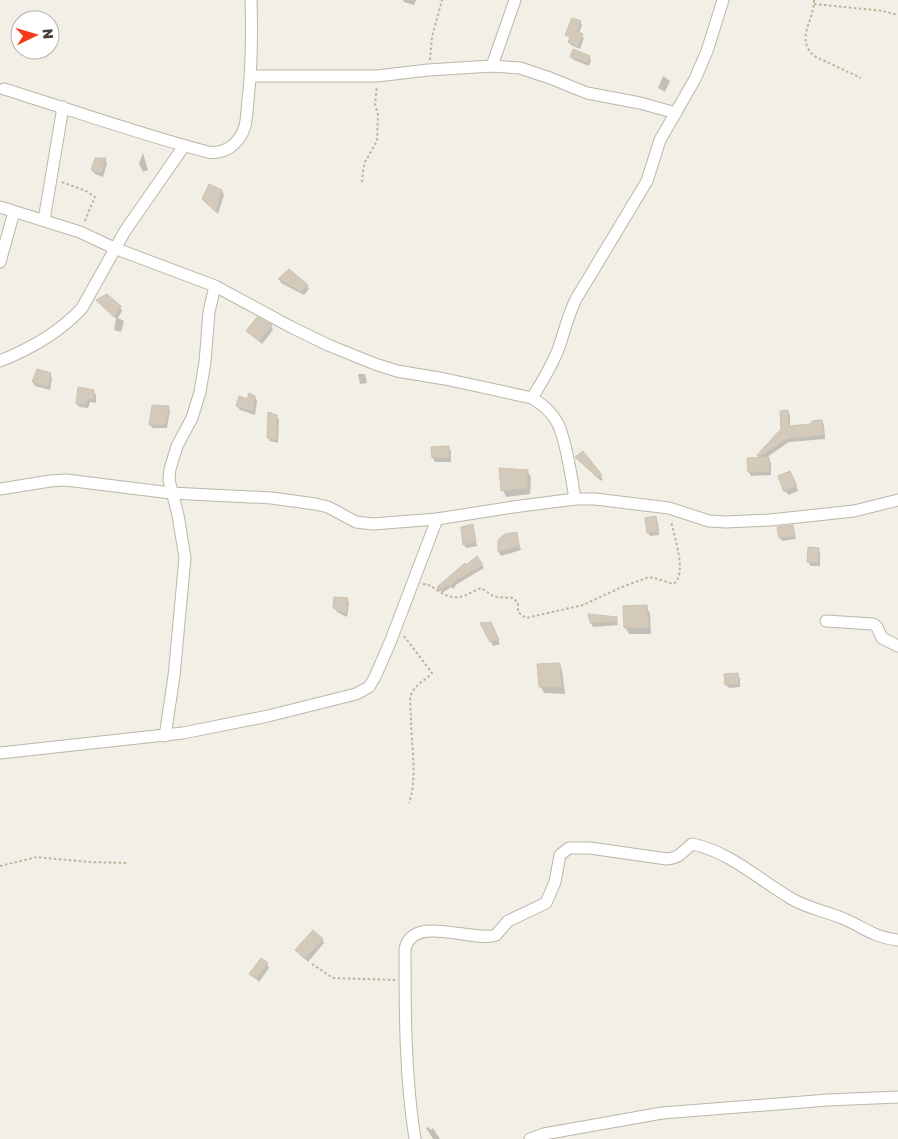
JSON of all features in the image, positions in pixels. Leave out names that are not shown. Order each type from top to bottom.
[{"type":"street","points":[[4,89],[149,137],[216,153],[225,151],[236,143],[244,127],[251,76],[251,0]]},
{"type":"street","points":[[492,66],[515,0]]},
{"type":"street","points":[[532,398],[548,372],[576,298],[647,181],[660,140],[695,79],[707,51],[723,0]]},
{"type":"street","points":[[251,76],[377,76],[428,70],[492,66],[520,68],[587,93],[640,103],[676,113]]},
{"type":"street","points":[[44,220],[63,107]]},
{"type":"street","points":[[0,361],[30,347],[72,319],[90,297],[114,248],[184,146]]},
{"type":"street","points":[[0,207],[80,232],[114,248],[215,286],[291,327],[328,345],[375,364],[397,371],[445,379],[532,398],[541,404],[557,422],[562,434],[575,499]]},
{"type":"street","points":[[0,262],[14,212]]},
{"type":"street","points":[[165,736],[174,676],[185,558],[169,474],[174,454],[192,418],[200,392],[215,286]]},
{"type":"street","points":[[0,489],[66,480],[172,493],[272,498],[328,507],[356,522],[374,524],[437,519],[513,506],[575,499],[595,499],[669,508],[709,521],[746,522],[854,511],[898,500]]},
{"type":"street","points":[[0,753],[165,736],[268,716],[356,694],[369,686],[375,676],[437,519]]},
{"type":"street","points":[[826,621],[873,624],[877,627],[882,638],[898,646]]},
{"type":"street","points":[[415,1139],[410,1108],[405,980],[406,941],[414,935],[440,930],[480,937],[496,935],[508,921],[546,903],[555,882],[560,855],[569,848],[612,850],[674,859],[692,844],[703,846],[729,857],[793,900],[844,919],[868,932],[884,938],[898,940]]},
{"type":"street","points":[[530,1139],[544,1134],[662,1113],[828,1100],[898,1097]]},
{"type":"path","points":[[428,70],[432,37],[442,0]]},
{"type":"path","points":[[814,0],[805,36],[806,45],[809,50],[814,56],[861,78]]},
{"type":"path","points":[[814,4],[898,15]]},
{"type":"path","points":[[362,182],[362,171],[365,162],[377,141],[378,115],[375,104],[377,76]]},
{"type":"path","points":[[50,178],[86,191],[95,197],[80,232]]},
{"type":"path","points":[[421,586],[427,584],[444,594],[458,598],[467,596],[481,588],[495,597],[516,599],[518,612],[526,618],[583,605],[622,586],[649,578],[658,578],[673,584],[677,582],[680,575],[679,559],[669,508]]},
{"type":"path","points":[[396,626],[432,673],[417,686],[411,695],[411,729],[414,761],[410,803]]},
{"type":"path","points":[[0,866],[37,857],[88,862],[128,863]]},
{"type":"path","points":[[312,964],[333,978],[405,980]]},
{"type":"building","points":[[572,18],[581,21],[577,31],[583,34],[578,47],[568,42],[570,37],[565,35]]},
{"type":"building","points":[[573,49],[590,56],[587,63],[570,57]]},
{"type":"building","points":[[95,158],[106,158],[101,174],[91,170]]},
{"type":"building","points":[[209,184],[222,190],[216,212],[202,199]]},
{"type":"building","points":[[289,269],[308,285],[301,292],[278,279]]},
{"type":"building","points":[[107,294],[121,306],[114,317],[96,300]]},
{"type":"building","points":[[257,317],[272,325],[260,341],[246,331]]},
{"type":"building","points":[[37,369],[51,373],[48,387],[32,382]]},
{"type":"building","points":[[78,387],[94,390],[94,400],[88,399],[86,405],[76,404]]},
{"type":"building","points":[[249,393],[255,396],[253,412],[236,406],[239,396],[247,399]]},
{"type":"building","points":[[152,405],[169,406],[166,425],[149,425]]},
{"type":"building","points":[[788,410],[789,426],[811,424],[812,421],[822,420],[824,435],[787,439],[759,457],[757,455],[781,429],[780,411]]},
{"type":"building","points":[[268,412],[277,415],[277,440],[267,438]]},
{"type":"building","points":[[449,446],[449,458],[432,458],[431,447]]},
{"type":"building","points":[[583,451],[602,475],[598,478],[575,457]]},
{"type":"building","points":[[769,457],[770,472],[748,472],[747,458]]},
{"type":"building","points":[[499,468],[528,470],[527,488],[501,491]]},
{"type":"building","points":[[790,471],[797,486],[784,492],[778,476]]},
{"type":"building","points":[[656,516],[658,532],[647,533],[645,518]]},
{"type":"building","points":[[473,524],[476,542],[463,545],[461,527]]},
{"type":"building","points":[[793,525],[795,536],[779,538],[777,527]]},
{"type":"building","points":[[517,532],[519,546],[498,552],[498,540],[505,534]]},
{"type":"building","points":[[808,547],[819,548],[818,563],[807,562]]},
{"type":"building","points":[[477,556],[483,565],[455,581],[450,587],[449,585],[439,591],[437,587],[465,563],[466,565]]},
{"type":"building","points":[[334,597],[348,598],[346,614],[333,608]]},
{"type":"building","points":[[647,605],[649,628],[624,628],[623,606]]},
{"type":"building","points":[[588,614],[617,617],[617,622],[590,623]]},
{"type":"building","points":[[491,622],[499,640],[490,642],[480,623]]},
{"type":"building","points":[[560,663],[562,688],[539,687],[537,664]]},
{"type":"building","points":[[738,673],[739,684],[725,685],[724,674]]},
{"type":"building","points":[[313,930],[323,939],[305,959],[295,950]]},
{"type":"building","points":[[261,958],[268,963],[256,979],[249,974]]}]
